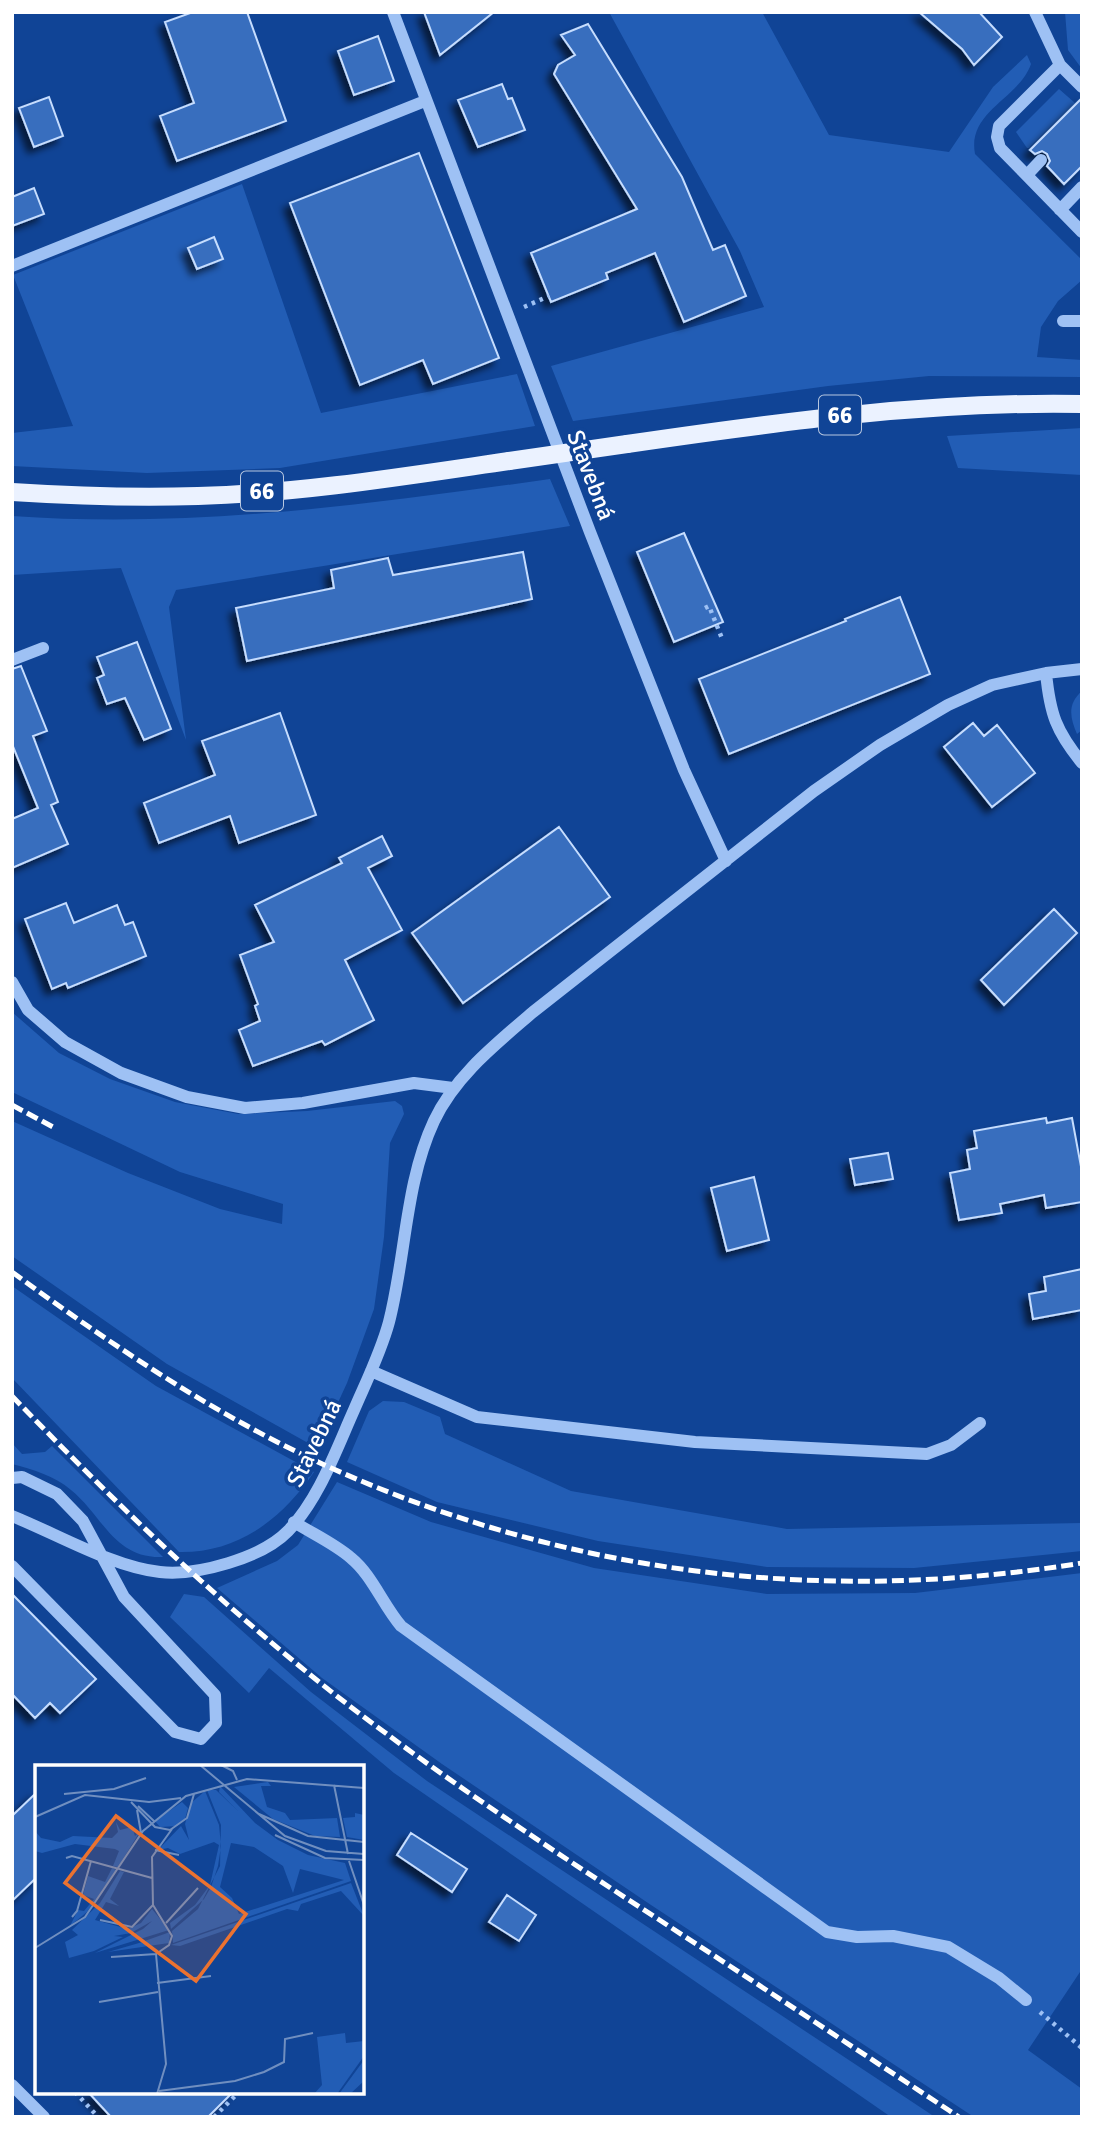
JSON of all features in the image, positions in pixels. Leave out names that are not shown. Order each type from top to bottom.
[{"type":"main road","name":"66","points":[[12,492],[200,496],[377,480],[780,422],[880,411],[1082,404]]},
{"type":"street","name":"Stavebná","points":[[393,12],[595,545],[684,770],[726,861]]},
{"type":"street","points":[[1035,12],[1060,65],[1082,87]]},
{"type":"street","points":[[1060,65],[999,126],[997,137],[1000,148],[1060,210],[1080,225]]},
{"type":"street","points":[[12,266],[425,102]]},
{"type":"street","points":[[1027,175],[1041,160]]},
{"type":"street","points":[[1060,210],[1082,187]]},
{"type":"street","points":[[1063,321],[1082,321]]},
{"type":"street","points":[[1054,403],[1082,398]]},
{"type":"street","points":[[12,660],[43,648]]},
{"type":"street","name":"Stavebná","points":[[12,1516],[133,1567],[162,1572],[189,1572],[241,1558],[270,1544],[288,1531],[320,1485],[371,1371],[389,1323],[417,1168],[434,1121],[453,1088],[488,1051],[533,1013],[814,792],[880,746],[925,719],[992,685],[1046,673],[1082,669]]},
{"type":"street","points":[[1046,673],[1050,707],[1063,740],[1082,763]]},
{"type":"street","points":[[12,982],[28,1010],[65,1042],[121,1073],[187,1097],[245,1108],[303,1103],[414,1083],[453,1088]]},
{"type":"street","points":[[371,1371],[477,1417],[695,1441],[927,1454],[951,1445],[980,1423]]},
{"type":"street","points":[[12,1478],[22,1477],[57,1494],[83,1521],[124,1597],[215,1695],[216,1723],[201,1739],[174,1732],[12,1566]]},
{"type":"street","points":[[294,1522],[352,1558],[401,1626],[827,1932],[857,1937],[893,1936],[948,1947],[999,1978],[1026,2000]]},
{"type":"street","points":[[12,2085],[44,2117]]},
{"type":"path","points":[[705,608],[709,606],[723,641]]},
{"type":"path","points":[[1026,2000],[1082,2048]]},
{"type":"path","points":[[77,2094],[98,2117]]},
{"type":"path","points":[[214,2117],[237,2094]]},
{"type":"shaded area","points":[[609,12],[762,12],[829,135],[949,152],[993,87],[1027,55],[1031,64],[1025,76],[986,116],[979,127],[975,139],[975,154],[1082,260],[1082,280],[1058,301],[1041,327],[1037,357],[1082,360],[1082,377],[929,376],[828,386],[573,421],[551,366],[764,307],[740,251]]},
{"type":"shaded area","points":[[1065,12],[1082,12],[1082,69],[1068,50]]},
{"type":"shaded area","points":[[1059,89],[1075,103],[1027,148],[1016,132]]},
{"type":"shaded area","points":[[242,184],[321,413],[517,374],[535,426],[280,468],[147,473],[12,466],[12,433],[73,426],[13,275]]},
{"type":"shaded area","points":[[1082,428],[1082,475],[958,468],[947,436]]},
{"type":"shaded area","points":[[550,479],[570,526],[176,590],[169,607],[186,740],[121,568],[12,575],[12,516],[80,519],[215,517],[349,505]]},
{"type":"shaded area","points":[[1082,691],[1082,730],[1077,734],[1071,711],[1074,701]]},
{"type":"shaded area","points":[[12,1012],[59,1053],[110,1079],[175,1102],[238,1114],[307,1111],[395,1101],[402,1106],[404,1114],[390,1143],[384,1237],[374,1309],[347,1383],[317,1448],[167,1364],[12,1256],[12,1121],[128,1173],[220,1209],[282,1224],[283,1204],[180,1172],[12,1092]]},
{"type":"shaded area","points":[[12,1286],[156,1386],[314,1472],[288,1504],[257,1530],[220,1547],[179,1552],[12,1378]]},
{"type":"shaded area","points":[[383,1401],[404,1402],[440,1417],[445,1434],[571,1491],[787,1529],[1082,1523],[1082,1551],[914,1568],[767,1567],[598,1541],[437,1502],[347,1462],[369,1411]]},
{"type":"shaded area","points":[[12,1443],[22,1454],[45,1452],[52,1446],[163,1557],[146,1556],[132,1551],[121,1544],[65,1485],[43,1474],[12,1464]]},
{"type":"shaded area","points":[[337,1482],[431,1522],[594,1568],[767,1594],[915,1593],[1082,1573],[1082,1969],[1028,2050],[1082,2089],[1082,2117],[974,2117],[442,1764],[322,1678],[217,1588],[277,1561],[298,1545]]},
{"type":"shaded area","points":[[184,1594],[204,1597],[311,1692],[427,1781],[935,2117],[891,2117],[394,1773],[269,1668],[249,1693],[170,1617]]},
{"type":"building","points":[[193,12],[247,12],[286,121],[177,161],[160,116],[194,103],[165,22]]},
{"type":"building","points":[[424,12],[494,12],[440,55]]},
{"type":"building","points":[[919,12],[979,12],[1002,37],[974,65],[962,49]]},
{"type":"building","points":[[588,24],[682,177],[713,250],[725,245],[746,296],[684,322],[655,253],[606,273],[608,279],[551,302],[531,253],[637,209],[554,74],[558,65],[575,55],[561,35]]},
{"type":"building","points":[[378,36],[394,81],[354,95],[338,51]]},
{"type":"building","points":[[502,84],[508,99],[512,98],[525,130],[478,147],[458,100]]},
{"type":"building","points":[[49,97],[63,136],[34,147],[19,108]]},
{"type":"building","points":[[1082,98],[1082,166],[1064,184],[1047,166],[1050,161],[1047,154],[1042,151],[1035,154],[1030,150]]},
{"type":"building","points":[[419,153],[499,358],[433,384],[423,360],[360,385],[290,203]]},
{"type":"building","points":[[34,188],[44,214],[12,226],[12,197]]},
{"type":"building","points":[[214,237],[223,259],[197,269],[188,248]]},
{"type":"building","points":[[684,533],[723,622],[674,642],[637,552]]},
{"type":"building","points":[[523,552],[532,599],[247,661],[236,608],[334,588],[331,570],[388,558],[393,575]]},
{"type":"building","points":[[900,597],[930,674],[729,754],[699,679]]},
{"type":"building","points":[[137,642],[171,729],[144,740],[125,698],[107,704],[97,678],[104,675],[97,657]]},
{"type":"building","points":[[21,666],[47,731],[33,736],[58,802],[51,805],[68,844],[12,868],[12,819],[38,808],[12,744],[12,669]]},
{"type":"building","points":[[280,713],[316,815],[239,843],[230,816],[159,843],[144,803],[215,775],[202,741]]},
{"type":"building","points":[[973,723],[984,736],[997,725],[1035,773],[992,807],[944,747]]},
{"type":"building","points":[[559,827],[610,897],[463,1003],[412,933]]},
{"type":"building","points":[[382,836],[392,856],[368,868],[402,930],[345,960],[374,1020],[325,1045],[322,1041],[253,1066],[239,1030],[260,1021],[255,1006],[258,1004],[240,955],[274,942],[255,905],[342,863],[339,858]]},
{"type":"building","points":[[66,903],[74,923],[117,905],[125,925],[133,922],[146,956],[68,988],[66,983],[52,989],[25,919]]},
{"type":"building","points":[[1054,909],[1077,933],[1004,1005],[981,980]]},
{"type":"building","points":[[1046,1118],[1047,1123],[1072,1118],[1082,1172],[1082,1202],[1046,1208],[1044,1195],[1000,1204],[1002,1213],[959,1220],[950,1173],[970,1169],[967,1150],[977,1148],[974,1131]]},
{"type":"building","points":[[888,1153],[893,1179],[855,1185],[850,1159]]},
{"type":"building","points":[[754,1177],[769,1240],[727,1251],[711,1188]]},
{"type":"building","points":[[1082,1269],[1082,1310],[1033,1319],[1029,1294],[1046,1291],[1044,1277]]},
{"type":"building","points":[[12,1594],[96,1679],[60,1713],[50,1703],[35,1718],[12,1694]]},
{"type":"building","points":[[35,1794],[35,1879],[12,1901],[12,1816]]},
{"type":"building","points":[[411,1833],[467,1869],[452,1892],[397,1855]]},
{"type":"building","points":[[507,1895],[536,1915],[519,1941],[489,1922]]},
{"type":"building","points":[[90,2094],[231,2094],[208,2117],[111,2117]]},
{"type":"railway","points":[[12,1105],[53,1127]]},
{"type":"railway","points":[[12,1272],[166,1378],[287,1447],[420,1504],[511,1533],[604,1556],[698,1571],[793,1580],[889,1581],[985,1575],[1082,1563]]},
{"type":"railway","points":[[12,1396],[130,1514],[211,1590],[377,1727],[536,1839],[959,2117]]}]
